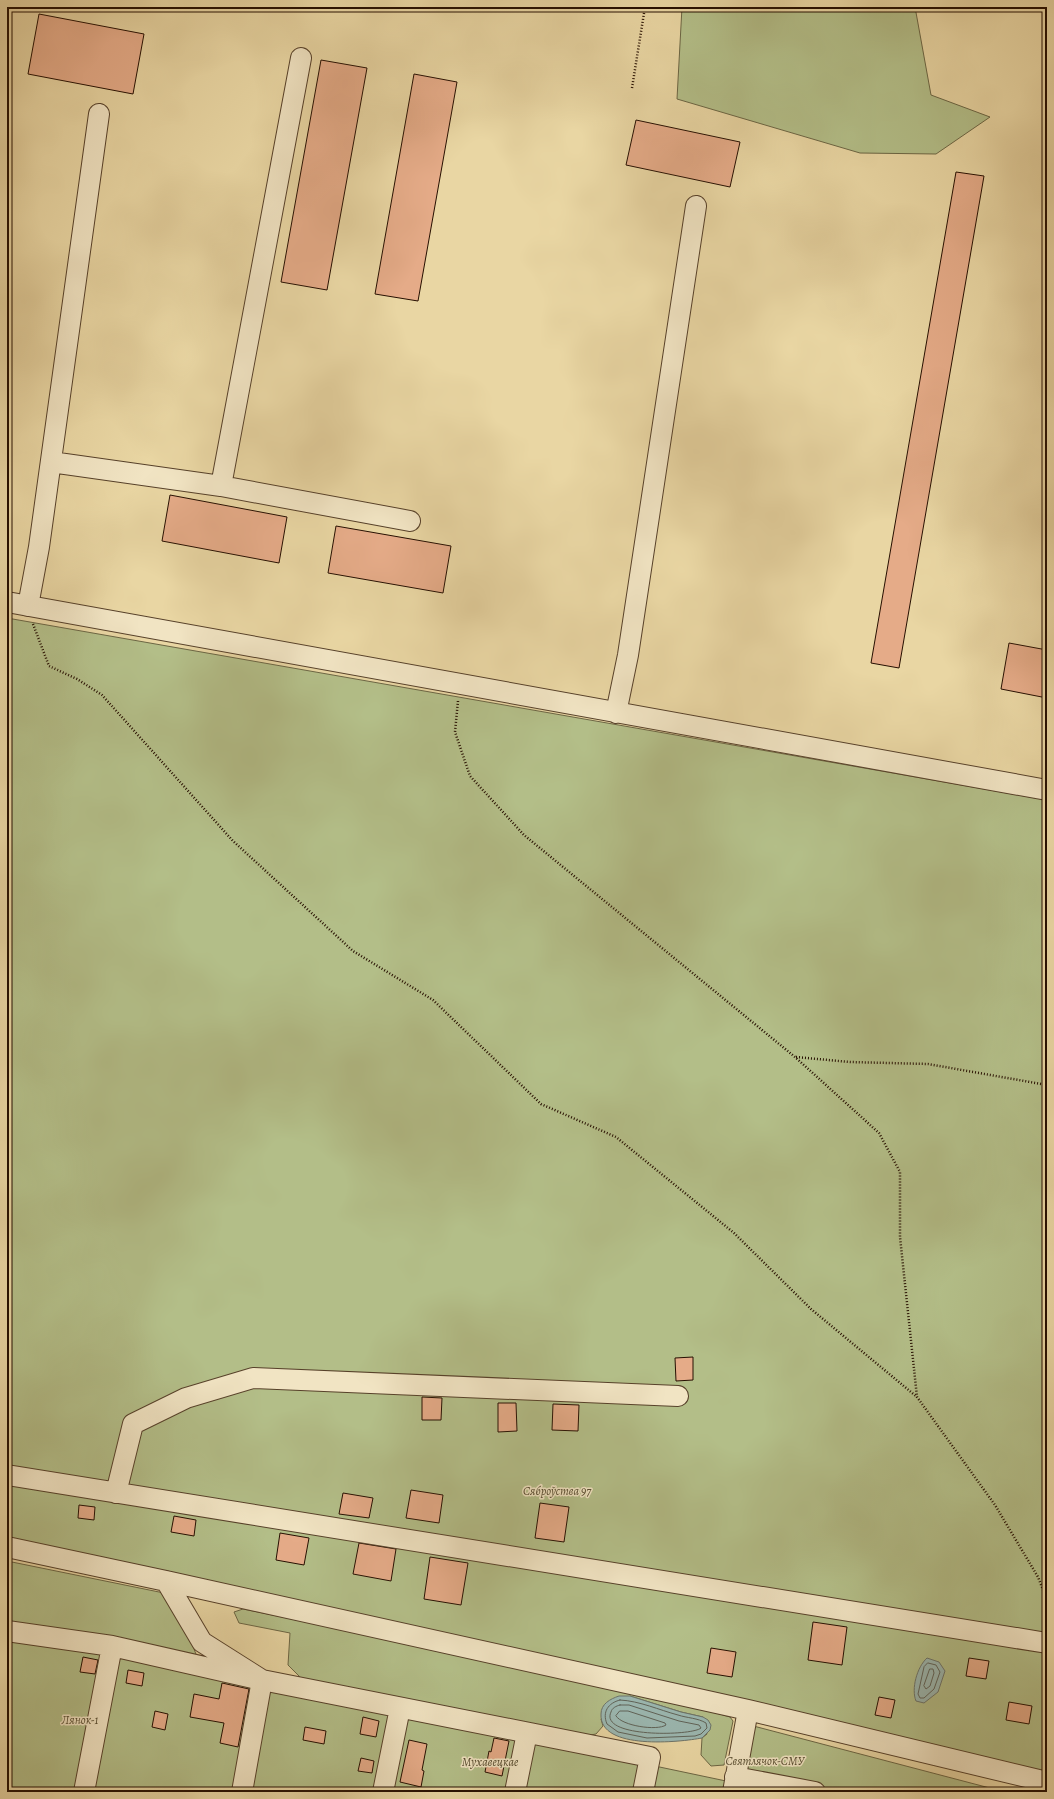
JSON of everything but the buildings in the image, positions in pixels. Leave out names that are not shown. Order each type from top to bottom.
[{"type":"street","points":[[221,486],[300,58]]},
{"type":"street","points":[[30,614],[98,114]]},
{"type":"street","points":[[616,712],[628,655],[696,206]]},
{"type":"street","points":[[51,462],[221,486],[410,521]]},
{"type":"street","points":[[7,602],[30,614],[459,684],[1047,790]]},
{"type":"street","points":[[116,1493],[134,1424],[186,1398],[252,1378],[678,1396]]},
{"type":"street","points":[[7,1475],[1047,1643]]},
{"type":"street","points":[[7,1547],[748,1710],[1047,1782]]},
{"type":"street","points":[[166,1581],[202,1642],[262,1680]]},
{"type":"street","points":[[7,1631],[112,1646],[262,1680],[650,1757],[643,1792]]},
{"type":"street","points":[[84,1792],[112,1646]]},
{"type":"street","points":[[242,1792],[262,1680]]},
{"type":"street","points":[[383,1792],[400,1708]]},
{"type":"street","points":[[748,1710],[734,1784],[815,1792]]},
{"type":"street","points":[[515,1792],[527,1733]]},
{"type":"path","points":[[632,88],[644,7]]},
{"type":"path","points":[[30,614],[49,666],[77,679],[102,695],[233,841],[353,951],[433,1000],[541,1104],[616,1137],[734,1233],[811,1309],[917,1398],[995,1505],[1038,1577],[1047,1600]]},
{"type":"path","points":[[459,684],[456,732],[470,776],[524,835],[796,1057],[879,1133],[900,1172],[900,1237],[917,1398]]},
{"type":"path","points":[[796,1057],[850,1062],[928,1064],[1047,1085]]},
{"type":"green space","points":[[682,7],[915,7],[931,95],[990,117],[936,154],[860,153],[677,99]]},
{"type":"green space","name":"Сяброўства 97","points":[[7,618],[1047,800],[1047,1777],[7,1541]]},
{"type":"green space","points":[[7,1561],[164,1593],[187,1630],[197,1657],[7,1622]]},
{"type":"green space","points":[[243,1609],[634,1689],[730,1717],[733,1721],[724,1765],[711,1766],[701,1755],[702,1738],[707,1734],[703,1717],[681,1712],[630,1696],[601,1719],[603,1726],[596,1734],[579,1737],[303,1680],[288,1665],[290,1633],[239,1623],[234,1612]]},
{"type":"green space","name":"Лянок-1","points":[[7,1635],[104,1650],[726,1781],[742,1723],[1005,1792],[7,1792]]},
{"type":"water","points":[[927,1658],[939,1662],[945,1671],[938,1692],[924,1703],[916,1701],[914,1690],[920,1667]]},
{"type":"water","points":[[619,1696],[630,1696],[681,1712],[703,1717],[708,1720],[711,1725],[710,1730],[702,1738],[660,1742],[627,1739],[613,1734],[604,1726],[601,1710],[607,1702]]},
{"type":"park label","name":"Святлячок-СМУ","points":[[765,1761]]},
{"type":"park label","name":"Мухавецкае","points":[[490,1762]]}]
